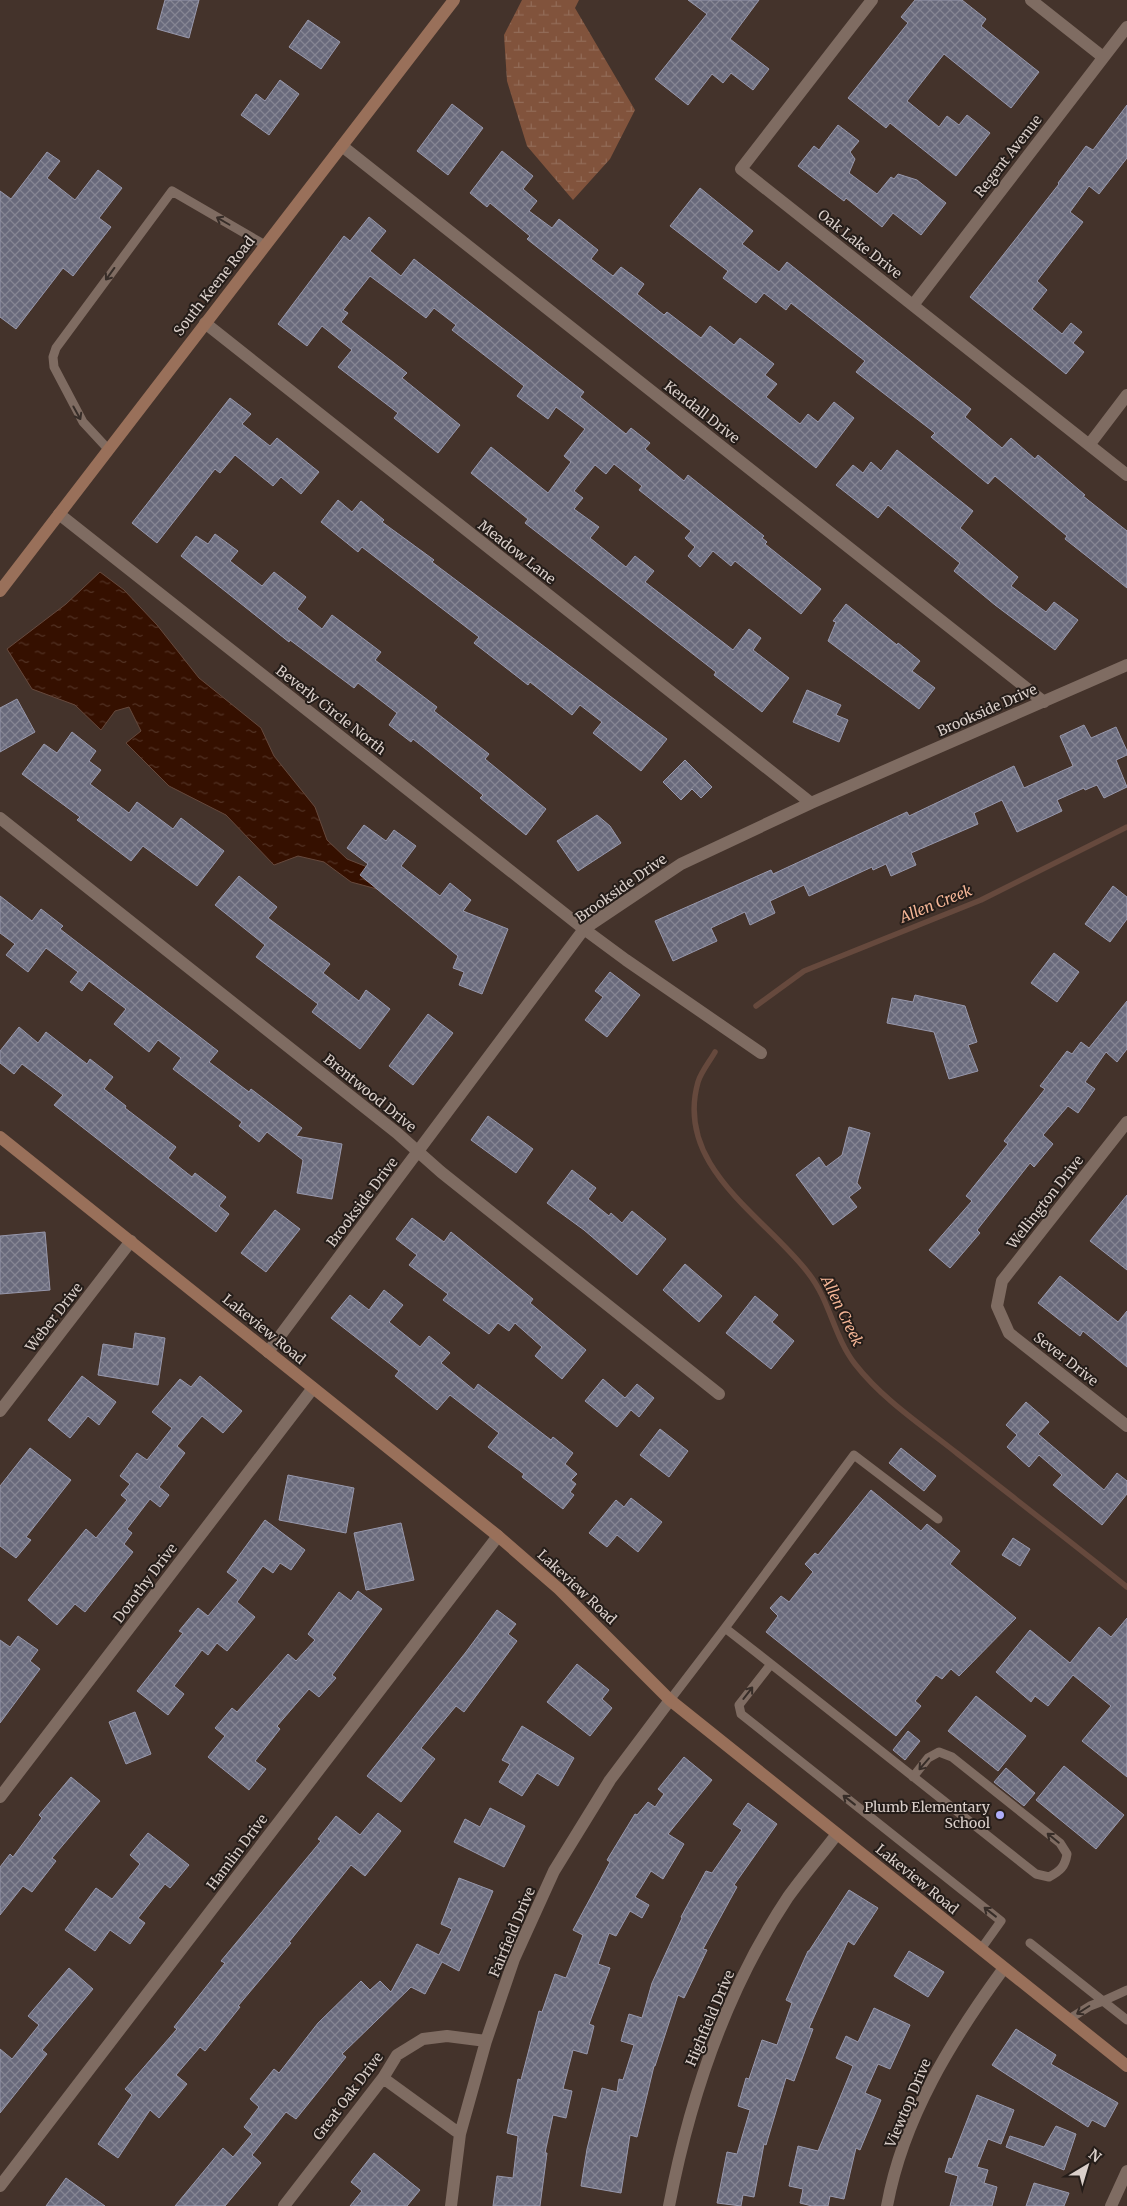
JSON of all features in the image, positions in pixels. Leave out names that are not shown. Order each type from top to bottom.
[{"type":"street","name":"South Keene Road","points":[[0,591],[454,0]]},
{"type":"street","name":"Oak Lake Drive","points":[[872,0],[741,169],[1127,475]]},
{"type":"street","points":[[1031,0],[1103,57]]},
{"type":"street","name":"Regent Avenue","points":[[913,304],[1127,26]]},
{"type":"street","name":"Kendall Drive","points":[[342,146],[1044,702]]},
{"type":"street","name":"Meadow Lane","points":[[205,323],[811,803]]},
{"type":"street","points":[[1089,445],[1127,396]]},
{"type":"street","name":"Beverly Circle North","points":[[59,514],[584,929],[762,1053]]},
{"type":"street","name":"Brookside Drive","points":[[268,1352],[584,929],[681,864],[811,803],[1127,665]]},
{"type":"street","name":"Brentwood Drive","points":[[0,818],[396,1133],[719,1394]]},
{"type":"street","name":"Wellington Drive","points":[[997,1306],[1002,1281],[1122,1137],[1127,1122]]},
{"type":"street","name":"Lakeview Road","points":[[0,1137],[498,1536],[559,1589],[670,1700],[1127,2066]]},
{"type":"street","name":"Weber Drive","points":[[0,1411],[131,1241]]},
{"type":"street","name":"Sever Drive","points":[[997,1306],[1009,1333],[1127,1426]]},
{"type":"street","name":"Dorothy Drive","points":[[0,1797],[313,1388]]},
{"type":"street","name":"Hamlin Drive","points":[[0,2186],[498,1536]]},
{"type":"street","name":"Fairfield Drive","points":[[451,2206],[460,2134],[486,2041],[514,1959],[554,1871],[610,1780],[670,1700]]},
{"type":"street","name":"Highfield Drive","points":[[669,2206],[678,2157],[700,2081],[730,2002],[763,1939],[789,1897],[837,1834]]},
{"type":"street","name":"Viewtop Drive","points":[[888,2206],[906,2138],[933,2077],[970,2014],[1004,1968]]},
{"type":"street","name":"Great Oak Drive","points":[[284,2206],[383,2078],[397,2055],[423,2038],[447,2036],[486,2041]]},
{"type":"street","points":[[383,2078],[460,2134]]},
{"type":"street","points":[[1111,2206],[1127,2171]]},
{"type":"lane","points":[[108,449],[83,422],[54,367],[52,357],[56,348],[172,191],[265,245]]},
{"type":"lane","points":[[670,1700],[854,1454],[938,1519]]},
{"type":"lane","points":[[725,1628],[771,1664],[913,1777],[1036,1874],[1049,1877],[1059,1872],[1065,1864],[1067,1854],[1060,1843],[952,1757],[939,1752],[928,1758],[913,1777]]},
{"type":"lane","points":[[771,1664],[739,1705],[741,1714],[1001,1921],[981,1949]]},
{"type":"lane","points":[[1030,1943],[1127,2020]]},
{"type":"lane","points":[[1068,2020],[1090,2006],[1127,1990]]},
{"type":"green space","points":[[522,0],[579,0],[575,8],[635,110],[610,159],[573,200],[527,146],[507,81],[504,35]]},
{"type":"water","points":[[100,572],[124,590],[157,625],[199,678],[261,728],[274,756],[315,807],[327,840],[347,859],[385,874],[377,889],[351,882],[324,862],[298,856],[274,865],[226,815],[169,786],[126,743],[141,731],[129,707],[115,711],[101,730],[75,705],[32,689],[7,649],[66,604]]},
{"type":"building","points":[[165,0],[199,0],[189,38],[157,29]]},
{"type":"building","points":[[688,0],[759,0],[730,39],[769,69],[753,90],[731,73],[723,83],[712,74],[688,105],[655,79],[707,14]]},
{"type":"building","points":[[915,0],[962,0],[986,19],[981,26],[1039,72],[1011,108],[944,54],[907,101],[939,127],[947,116],[959,125],[967,115],[990,133],[956,176],[890,123],[886,128],[848,98],[908,23],[901,17]]},
{"type":"building","points":[[308,20],[340,42],[321,69],[289,47]]},
{"type":"building","points":[[280,80],[299,94],[269,135],[241,115],[256,94],[265,101]]},
{"type":"building","points":[[452,104],[483,128],[448,175],[417,151]]},
{"type":"building","points":[[1127,105],[1127,158],[1099,194],[1089,186],[1070,212],[1083,222],[1037,281],[1047,290],[1032,309],[1062,334],[1071,323],[1082,332],[1073,343],[1084,352],[1066,374],[970,297],[1059,184],[1086,146],[1093,150]]},
{"type":"building","points":[[838,125],[859,141],[850,152],[855,159],[849,173],[877,194],[891,177],[894,179],[898,174],[917,180],[946,203],[921,235],[893,213],[882,227],[846,198],[844,201],[798,166],[814,146],[819,150]]},
{"type":"building","points":[[502,151],[533,176],[523,189],[537,201],[529,211],[552,228],[559,219],[598,250],[591,259],[613,276],[621,267],[644,284],[637,294],[664,315],[667,312],[701,338],[710,326],[734,345],[740,338],[774,364],[765,375],[777,384],[766,397],[800,424],[808,414],[818,422],[834,402],[854,418],[816,468],[527,239],[530,236],[490,203],[487,207],[470,193]]},
{"type":"building","points":[[47,152],[60,161],[47,178],[75,200],[98,170],[122,188],[99,218],[111,227],[73,276],[63,268],[16,329],[0,317],[0,191],[11,199]]},
{"type":"building","points":[[700,188],[753,231],[742,244],[779,272],[787,262],[971,409],[965,417],[1002,448],[1011,438],[1035,459],[1038,455],[1085,495],[1083,496],[1127,531],[1127,588],[1065,539],[1067,536],[995,476],[988,484],[931,437],[935,433],[856,372],[865,361],[791,303],[786,310],[764,293],[756,303],[723,278],[728,271],[670,226]]},
{"type":"building","points":[[369,217],[386,231],[370,251],[401,276],[414,259],[584,392],[580,397],[626,434],[631,428],[650,443],[645,449],[684,481],[688,475],[764,536],[762,538],[767,542],[765,544],[821,589],[801,614],[735,561],[731,566],[713,551],[700,567],[688,556],[695,547],[685,538],[691,531],[639,490],[642,486],[614,464],[606,474],[595,465],[574,491],[583,498],[574,509],[599,527],[590,538],[626,567],[635,556],[654,571],[645,582],[733,650],[749,629],[761,638],[753,650],[789,678],[762,712],[714,675],[716,672],[525,523],[528,519],[471,473],[491,447],[548,493],[571,462],[564,456],[585,429],[556,407],[548,419],[517,396],[524,386],[452,330],[456,325],[434,308],[426,318],[370,276],[343,310],[348,313],[341,322],[407,373],[402,378],[460,425],[438,453],[394,418],[398,413],[338,367],[352,350],[322,326],[307,346],[278,324],[344,236],[350,241]]},
{"type":"building","points":[[230,398],[251,414],[242,424],[270,446],[277,438],[319,472],[301,494],[281,477],[273,486],[235,455],[220,473],[215,469],[157,543],[132,523]]},
{"type":"building","points":[[897,450],[973,511],[960,528],[1018,577],[1011,586],[1046,612],[1054,602],[1078,620],[1055,650],[995,605],[954,571],[960,563],[888,505],[878,518],[836,485],[853,465],[863,473],[871,462],[881,471]]},
{"type":"building","points":[[338,500],[352,512],[361,501],[384,520],[382,522],[434,560],[432,562],[667,739],[641,771],[593,733],[602,722],[580,705],[572,715],[530,682],[528,685],[474,643],[479,637],[362,547],[358,552],[321,522]]},
{"type":"building","points":[[215,534],[238,551],[230,561],[262,586],[274,572],[306,597],[297,609],[322,629],[332,615],[381,652],[375,660],[437,707],[434,711],[489,754],[485,759],[546,809],[526,835],[480,798],[483,795],[413,739],[411,742],[389,725],[397,713],[358,683],[354,688],[290,640],[289,642],[181,556],[196,536],[208,544]]},
{"type":"building","points":[[846,604],[920,661],[912,671],[935,688],[919,709],[828,641],[836,622],[833,621]]},
{"type":"building","points":[[807,690],[841,705],[836,715],[848,720],[839,742],[793,722]]},
{"type":"building","points":[[17,699],[35,732],[0,752],[0,708]]},
{"type":"building","points":[[1084,725],[1091,738],[1116,727],[1127,751],[1127,755],[1116,760],[1127,787],[1104,798],[1097,785],[1085,790],[1084,788],[1057,800],[1062,811],[1017,832],[1002,800],[974,813],[978,824],[911,853],[916,865],[891,876],[886,864],[873,870],[872,867],[809,896],[804,885],[770,901],[775,913],[750,925],[745,912],[711,928],[717,941],[673,961],[655,921],[771,870],[773,874],[907,812],[909,816],[1014,766],[1024,788],[1073,766],[1060,736]]},
{"type":"building","points":[[72,732],[96,751],[89,761],[101,770],[90,784],[129,813],[137,802],[173,829],[181,818],[224,851],[197,886],[143,846],[131,861],[77,820],[80,817],[22,774],[44,744],[57,753]]},
{"type":"building","points":[[685,760],[712,787],[701,798],[692,789],[681,800],[663,782]]},
{"type":"building","points":[[597,815],[610,826],[621,843],[578,871],[557,841]]},
{"type":"building","points":[[364,825],[386,841],[394,830],[416,846],[401,866],[440,896],[450,883],[471,900],[463,911],[508,929],[482,994],[459,985],[464,972],[453,968],[458,956],[360,875],[368,864],[347,848]]},
{"type":"building","points":[[239,876],[277,907],[268,918],[330,964],[323,973],[359,1001],[366,990],[390,1009],[360,1049],[312,1012],[318,1004],[256,957],[265,945],[215,905]]},
{"type":"building","points":[[1113,886],[1127,897],[1127,919],[1110,942],[1085,924]]},
{"type":"building","points":[[0,896],[32,921],[41,909],[63,926],[60,929],[218,1051],[209,1062],[249,1092],[251,1089],[302,1128],[296,1136],[342,1144],[332,1199],[297,1193],[303,1160],[267,1132],[259,1142],[239,1126],[242,1122],[173,1069],[181,1058],[158,1040],[149,1052],[114,1024],[126,1009],[89,981],[82,991],[70,982],[78,972],[46,948],[28,972],[6,955],[15,944],[0,933]]},
{"type":"building","points":[[1054,953],[1079,972],[1057,1002],[1031,983]]},
{"type":"building","points":[[610,972],[640,995],[607,1037],[585,1020],[603,997],[595,991]]},
{"type":"building","points":[[915,995],[965,1006],[977,1042],[968,1045],[978,1071],[949,1079],[934,1032],[887,1023],[892,998],[913,1002]]},
{"type":"building","points":[[1127,1001],[1127,1049],[1117,1062],[1106,1052],[1085,1082],[1095,1089],[1078,1113],[1068,1106],[1043,1135],[1053,1144],[1034,1167],[1030,1163],[977,1230],[980,1233],[950,1268],[929,1250],[972,1201],[966,1196],[1008,1144],[1004,1141],[1045,1089],[1040,1086],[1067,1051],[1072,1054],[1081,1042],[1089,1048]]},
{"type":"building","points":[[428,1014],[453,1033],[413,1085],[389,1066]]},
{"type":"building","points":[[19,1027],[38,1043],[46,1032],[87,1064],[90,1059],[113,1077],[104,1089],[126,1106],[125,1108],[176,1147],[168,1158],[192,1177],[195,1173],[226,1197],[219,1206],[229,1214],[216,1232],[54,1105],[63,1095],[22,1064],[14,1074],[0,1063],[0,1051]]},
{"type":"building","points":[[488,1116],[533,1149],[516,1173],[471,1140]]},
{"type":"building","points":[[849,1127],[870,1133],[857,1183],[861,1188],[849,1197],[857,1207],[833,1225],[796,1175],[819,1157],[826,1167],[842,1155]]},
{"type":"building","points":[[572,1170],[596,1188],[588,1199],[609,1216],[611,1213],[622,1223],[632,1211],[666,1239],[637,1275],[584,1230],[547,1203]]},
{"type":"building","points":[[1127,1195],[1127,1270],[1090,1241]]},
{"type":"building","points":[[275,1210],[300,1229],[266,1272],[241,1253]]},
{"type":"building","points":[[412,1218],[444,1242],[451,1232],[533,1299],[530,1303],[586,1350],[562,1379],[535,1356],[542,1347],[515,1323],[509,1331],[498,1323],[489,1334],[443,1300],[448,1294],[409,1265],[417,1255],[396,1239]]},
{"type":"building","points":[[45,1232],[50,1290],[0,1294],[0,1236]]},
{"type":"building","points":[[685,1264],[722,1296],[699,1322],[663,1290]]},
{"type":"building","points":[[1060,1276],[1118,1322],[1127,1311],[1127,1367],[1083,1331],[1080,1336],[1038,1303]]},
{"type":"building","points":[[384,1290],[403,1305],[389,1322],[420,1347],[429,1336],[450,1353],[441,1363],[474,1390],[478,1384],[551,1440],[553,1437],[573,1453],[565,1464],[577,1474],[571,1480],[576,1484],[570,1492],[574,1495],[563,1509],[522,1477],[524,1474],[488,1447],[499,1433],[450,1395],[437,1410],[395,1376],[399,1371],[331,1318],[350,1295],[369,1310]]},
{"type":"building","points":[[755,1296],[778,1315],[772,1322],[794,1341],[771,1369],[726,1333]]},
{"type":"building","points":[[135,1333],[165,1338],[158,1385],[98,1375],[103,1344],[133,1349]]},
{"type":"building","points":[[82,1376],[116,1402],[99,1425],[88,1416],[70,1438],[48,1420]]},
{"type":"building","points":[[200,1376],[242,1411],[223,1433],[202,1416],[177,1446],[185,1453],[159,1487],[169,1495],[160,1507],[150,1499],[127,1529],[132,1533],[124,1544],[133,1552],[85,1612],[75,1604],[57,1625],[28,1600],[86,1529],[96,1538],[127,1500],[121,1495],[130,1484],[120,1476],[137,1453],[147,1460],[172,1428],[152,1412],[180,1379],[191,1387]]},
{"type":"building","points":[[603,1379],[625,1398],[637,1384],[654,1398],[639,1417],[631,1410],[617,1427],[585,1401]]},
{"type":"building","points":[[1026,1402],[1049,1422],[1038,1434],[1104,1490],[1117,1473],[1127,1481],[1127,1494],[1102,1525],[1053,1485],[1062,1475],[1039,1455],[1029,1467],[1007,1447],[1017,1435],[1006,1425]]},
{"type":"building","points":[[660,1429],[688,1451],[669,1477],[640,1455]]},
{"type":"building","points":[[30,1448],[71,1480],[26,1537],[31,1540],[16,1558],[0,1546],[0,1486]]},
{"type":"building","points":[[901,1448],[936,1476],[924,1491],[889,1463]]},
{"type":"building","points":[[288,1475],[354,1488],[346,1533],[279,1520]]},
{"type":"building","points":[[871,1490],[921,1531],[927,1524],[960,1551],[950,1564],[1016,1618],[959,1676],[951,1669],[942,1679],[936,1675],[915,1701],[921,1706],[896,1736],[766,1632],[778,1616],[770,1608],[781,1596],[789,1602],[813,1572],[805,1564],[815,1553],[818,1555]]},
{"type":"building","points":[[631,1498],[662,1522],[638,1552],[617,1535],[607,1547],[589,1533],[616,1500],[624,1507]]},
{"type":"building","points":[[265,1520],[305,1550],[291,1570],[280,1563],[273,1573],[263,1566],[237,1602],[255,1617],[227,1651],[217,1643],[208,1655],[202,1650],[174,1686],[184,1694],[168,1715],[137,1691],[183,1633],[179,1631],[198,1608],[208,1616],[238,1580],[227,1572]]},
{"type":"building","points":[[401,1523],[414,1580],[366,1590],[354,1533]]},
{"type":"building","points":[[1013,1538],[1030,1549],[1020,1566],[1002,1555]]},
{"type":"building","points":[[358,1591],[382,1609],[332,1675],[336,1678],[319,1697],[309,1689],[277,1726],[280,1729],[255,1761],[266,1769],[249,1790],[208,1757],[225,1736],[215,1728],[232,1708],[237,1712],[288,1654],[296,1661],[315,1640],[308,1634],[339,1592],[351,1601]]},
{"type":"building","points":[[497,1610],[516,1624],[508,1634],[517,1641],[464,1712],[456,1706],[421,1748],[435,1759],[401,1802],[367,1776]]},
{"type":"building","points":[[1127,1618],[1127,1777],[1082,1741],[1111,1706],[1073,1675],[1048,1706],[1035,1696],[1031,1702],[996,1672],[1030,1630],[1070,1663],[1099,1627],[1111,1637]]},
{"type":"building","points":[[18,1636],[38,1650],[30,1661],[40,1669],[0,1723],[0,1640],[10,1647]]},
{"type":"building","points":[[577,1664],[609,1690],[602,1699],[612,1708],[590,1736],[547,1702]]},
{"type":"building","points":[[976,1696],[1026,1736],[998,1771],[948,1731]]},
{"type":"building","points":[[135,1712],[151,1754],[126,1764],[109,1722]]},
{"type":"building","points":[[522,1726],[574,1758],[558,1786],[537,1773],[522,1796],[499,1782],[510,1764],[502,1760]]},
{"type":"building","points":[[908,1731],[920,1741],[905,1760],[893,1750]]},
{"type":"building","points":[[684,1757],[712,1780],[668,1834],[684,1844],[663,1879],[651,1871],[635,1897],[649,1905],[642,1918],[630,1911],[616,1936],[609,1933],[598,1964],[610,1968],[589,2024],[594,2026],[587,2054],[573,2050],[563,2089],[572,2091],[566,2118],[553,2115],[545,2153],[547,2153],[540,2206],[493,2206],[497,2176],[513,2178],[518,2136],[507,2133],[518,2079],[521,2080],[539,2011],[542,2012],[555,1974],[566,1978],[583,1935],[573,1930],[610,1862],[607,1860],[635,1814],[637,1815],[648,1802],[655,1807],[664,1794],[658,1789]]},
{"type":"building","points":[[1064,1766],[1124,1815],[1096,1849],[1036,1800]]},
{"type":"building","points":[[1006,1768],[1035,1793],[1024,1806],[994,1782]]},
{"type":"building","points":[[71,1777],[100,1801],[52,1858],[56,1861],[32,1892],[23,1886],[0,1915],[0,1867],[10,1854],[13,1857],[42,1818],[39,1815]]},
{"type":"building","points":[[748,1803],[777,1824],[734,1885],[737,1887],[703,1949],[707,1950],[684,1998],[678,1995],[654,2066],[637,2137],[630,2135],[621,2193],[581,2186],[587,2149],[602,2088],[617,2092],[619,2079],[623,2080],[634,2045],[621,2041],[629,2014],[642,2018],[652,1983],[681,1917],[706,1871],[712,1873],[742,1830],[733,1824]]},
{"type":"building","points":[[490,1808],[525,1826],[504,1867],[454,1842],[465,1819],[480,1827]]},
{"type":"building","points":[[378,1813],[401,1831],[365,1876],[351,1865],[289,1942],[291,1943],[238,2006],[240,2007],[205,2051],[200,2047],[176,2075],[187,2084],[159,2118],[150,2110],[118,2158],[98,2144],[132,2095],[125,2089],[177,2029],[174,2027],[225,1963],[221,1961],[321,1841],[318,1839],[336,1816],[360,1835]]},
{"type":"building","points":[[148,1833],[189,1865],[170,1888],[165,1884],[138,1918],[145,1923],[130,1944],[110,1930],[95,1951],[65,1930],[96,1888],[112,1899],[140,1864],[130,1855]]},
{"type":"building","points":[[459,1878],[493,1891],[459,1971],[442,1962],[425,1994],[411,1987],[342,2054],[346,2057],[296,2119],[286,2112],[252,2155],[261,2163],[225,2206],[175,2206],[223,2148],[233,2157],[252,2134],[244,2127],[259,2107],[250,2099],[274,2069],[279,2073],[318,2023],[361,1981],[370,1990],[380,1981],[391,1992],[417,1944],[439,1955],[452,1929],[441,1924]]},
{"type":"building","points":[[849,1890],[878,1908],[854,1945],[848,1941],[809,2028],[813,2029],[794,2081],[786,2078],[766,2145],[764,2144],[754,2197],[743,2195],[741,2206],[717,2203],[727,2152],[737,2154],[750,2110],[738,2106],[746,2078],[749,2079],[762,2040],[777,2045],[792,2003],[786,2000],[808,1951]]},
{"type":"building","points":[[909,1951],[944,1972],[928,1997],[894,1976]]},
{"type":"building","points":[[69,1968],[93,1989],[42,2050],[47,2054],[0,2113],[0,2049],[12,2059],[39,2025],[28,2016]]},
{"type":"building","points":[[874,2008],[910,2025],[890,2069],[878,2064],[865,2093],[881,2100],[860,2150],[856,2148],[844,2199],[830,2196],[828,2206],[812,2206],[800,2203],[803,2189],[789,2186],[798,2146],[818,2151],[853,2066],[836,2058],[846,2036],[858,2042]]},
{"type":"building","points":[[1016,2029],[1056,2055],[1051,2064],[1118,2103],[1105,2127],[1092,2120],[1088,2127],[992,2065]]},
{"type":"building","points":[[977,2095],[1014,2110],[1001,2144],[988,2139],[977,2167],[988,2170],[984,2183],[997,2187],[992,2206],[950,2206],[958,2176],[945,2172],[949,2158],[952,2159]]},
{"type":"building","points":[[1056,2126],[1076,2134],[1064,2170],[1006,2147],[1010,2136],[1044,2147]]},
{"type":"building","points":[[374,2153],[420,2190],[407,2206],[350,2206],[362,2191],[351,2182]]},
{"type":"building","points":[[66,2178],[105,2206],[46,2206]]},
{"type":"building","points":[[1034,2183],[1069,2193],[1064,2206],[1026,2206]]},
{"type":"waterway","name":"Allen Creek","points":[[756,1006],[804,971],[981,900],[1127,827]]},
{"type":"waterway","name":"Allen Creek","points":[[715,1052],[703,1070],[698,1082],[694,1112],[699,1140],[711,1165],[728,1188],[809,1274],[822,1296],[842,1342],[855,1364],[878,1389],[904,1412],[1127,1587]]},
{"type":"place","name":"Plumb Elementary School","points":[[1000,1815]]}]
